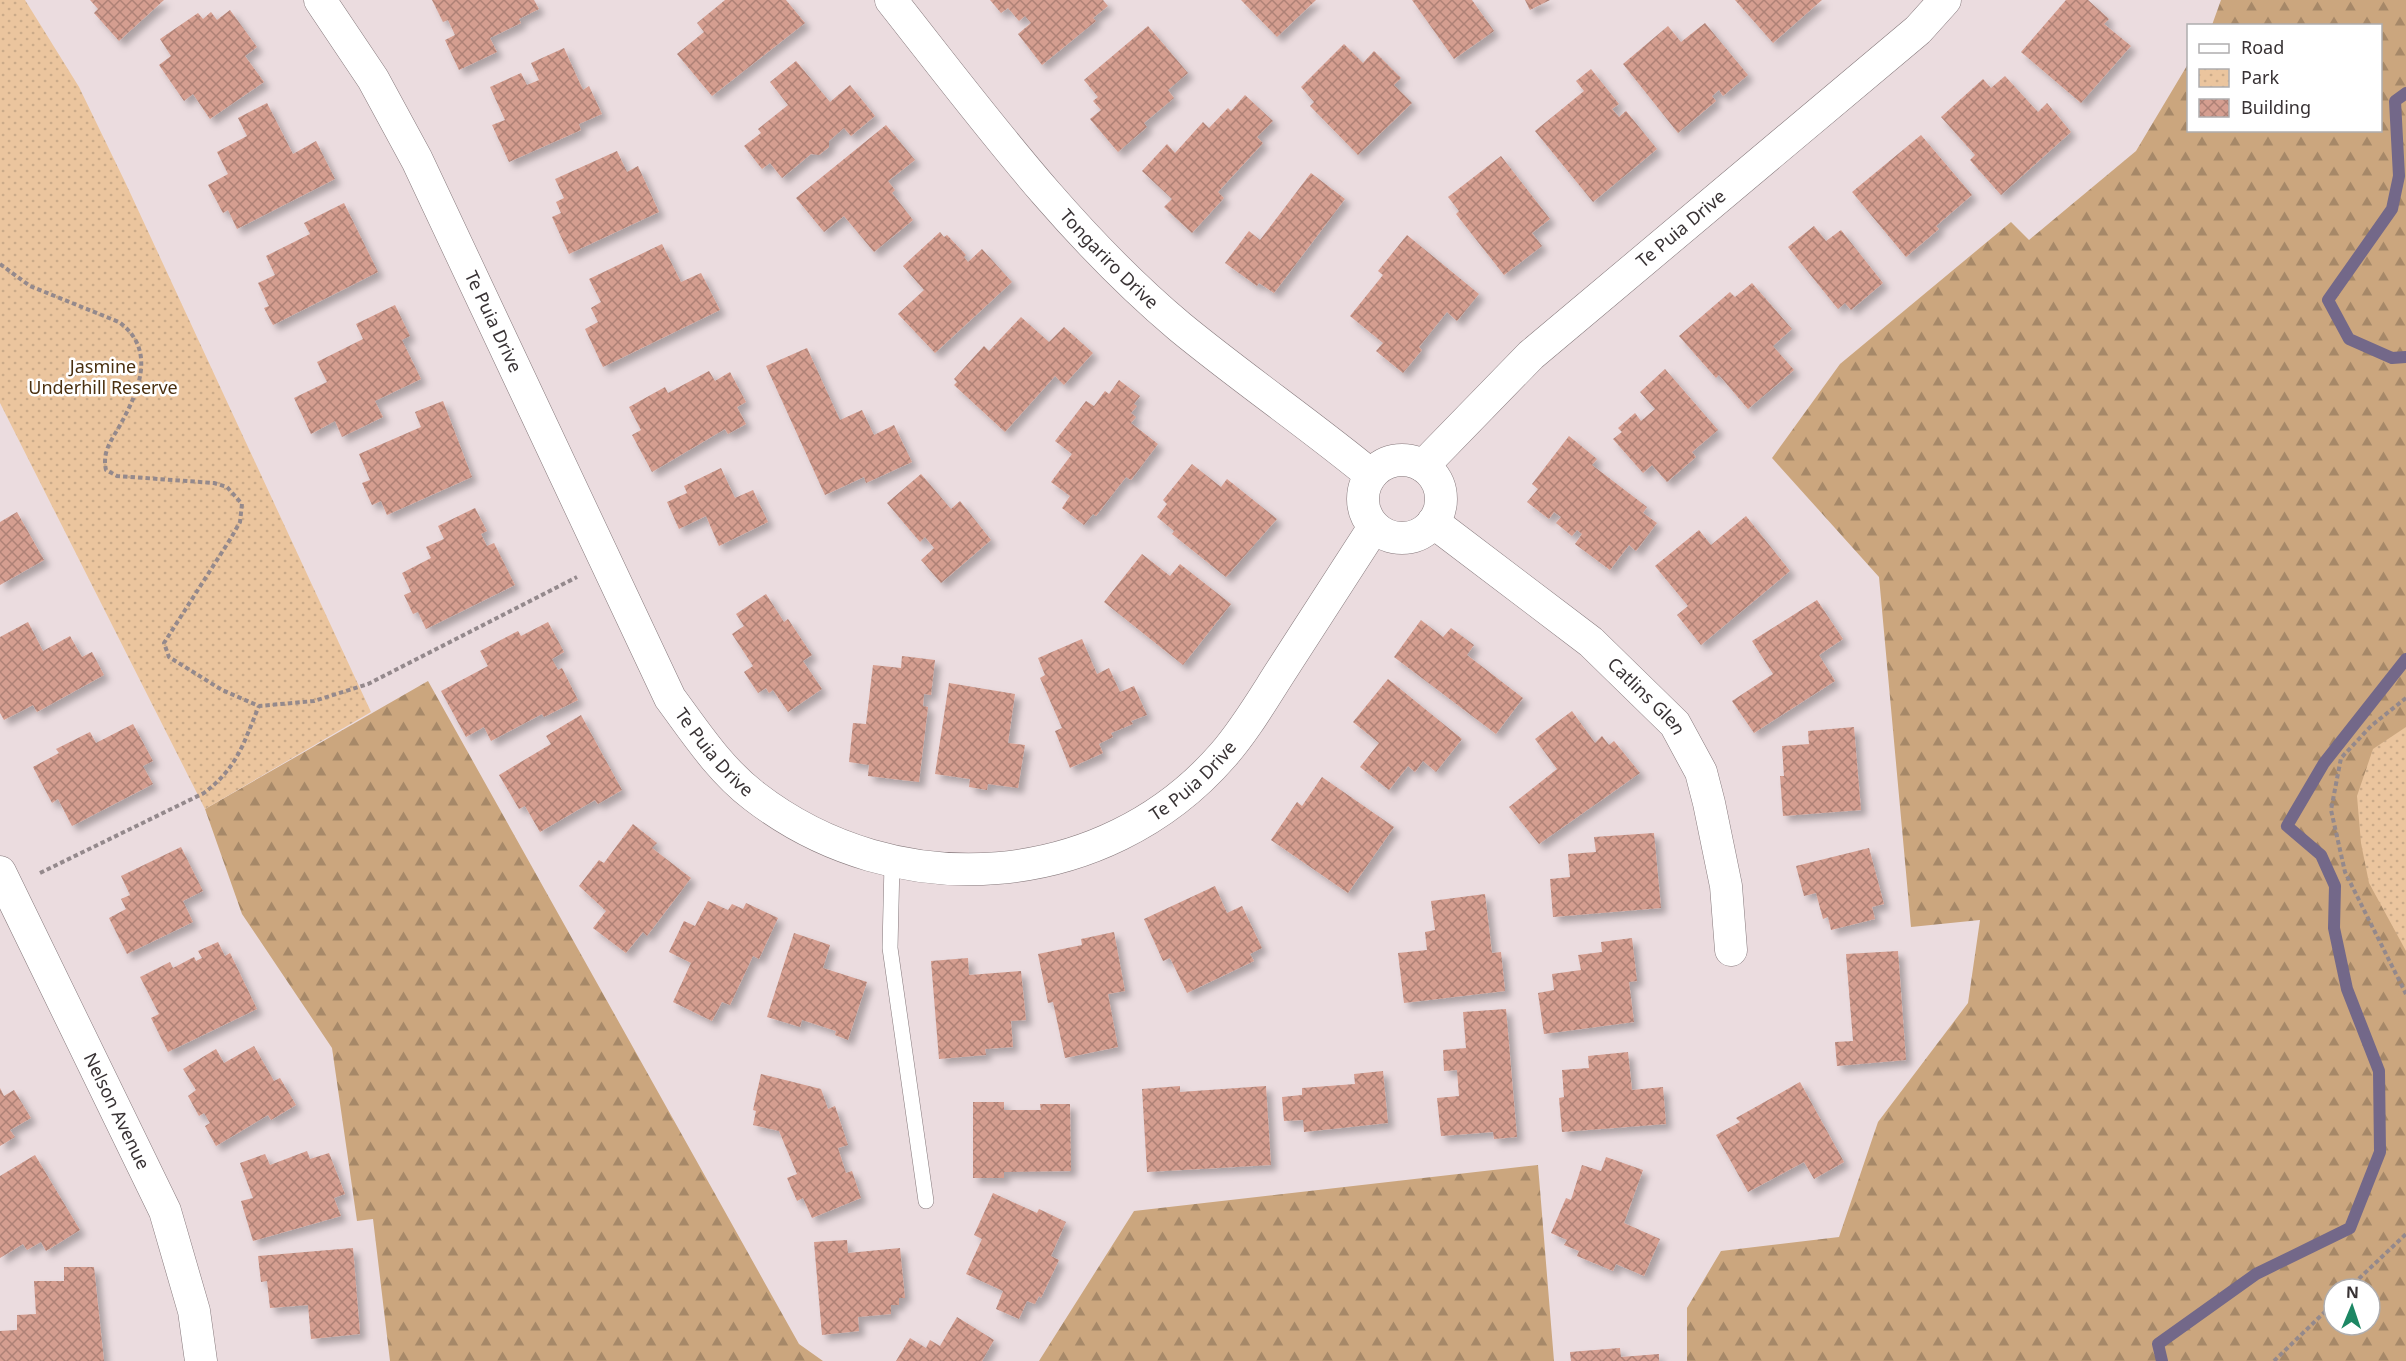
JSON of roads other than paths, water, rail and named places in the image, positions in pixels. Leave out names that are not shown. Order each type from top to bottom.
[{"type":"street","name":"Te Puia Drive","points":[[320,0],[373,80],[417,160],[670,698],[712,757],[754,796],[804,829],[848,849],[892,863],[959,872],[1018,867],[1100,844],[1141,822],[1185,791],[1223,755],[1374,527]]},
{"type":"street","name":"Tongariro Drive","points":[[891,0],[1002,141],[1093,244],[1179,326],[1371,475]]},
{"type":"street","name":"Te Puia Drive","points":[[1423,466],[1532,355],[1918,30],[1946,0]]},
{"type":"street","points":[[1401,460],[1423,466],[1436,481],[1441,499],[1439,511],[1424,532],[1398,539],[1385,535],[1374,527],[1366,516],[1362,502],[1364,488],[1371,475],[1379,467],[1401,460]]},
{"type":"street","name":"Catlins Glen","points":[[1433,522],[1591,642],[1675,724],[1701,772],[1709,803],[1726,886],[1731,950]]},
{"type":"street","name":"Nelson Avenue","points":[[4,881],[11,923],[165,1211],[194,1311],[201,1361]]},
{"type":"lane","points":[[892,863],[890,948],[926,1201]]},
{"type":"waterway","points":[[2406,93],[2395,101],[2399,176],[2392,209],[2328,300],[2349,339],[2392,358],[2406,357]]},
{"type":"waterway","points":[[2162,1361],[2158,1344],[2256,1274],[2350,1228],[2380,1152],[2379,1071],[2347,989],[2334,928],[2335,886],[2321,855],[2287,826],[2324,763],[2406,659]]},
{"type":"park label","name":"Jasmine Underhill Reserve","points":[[103,377]]}]
